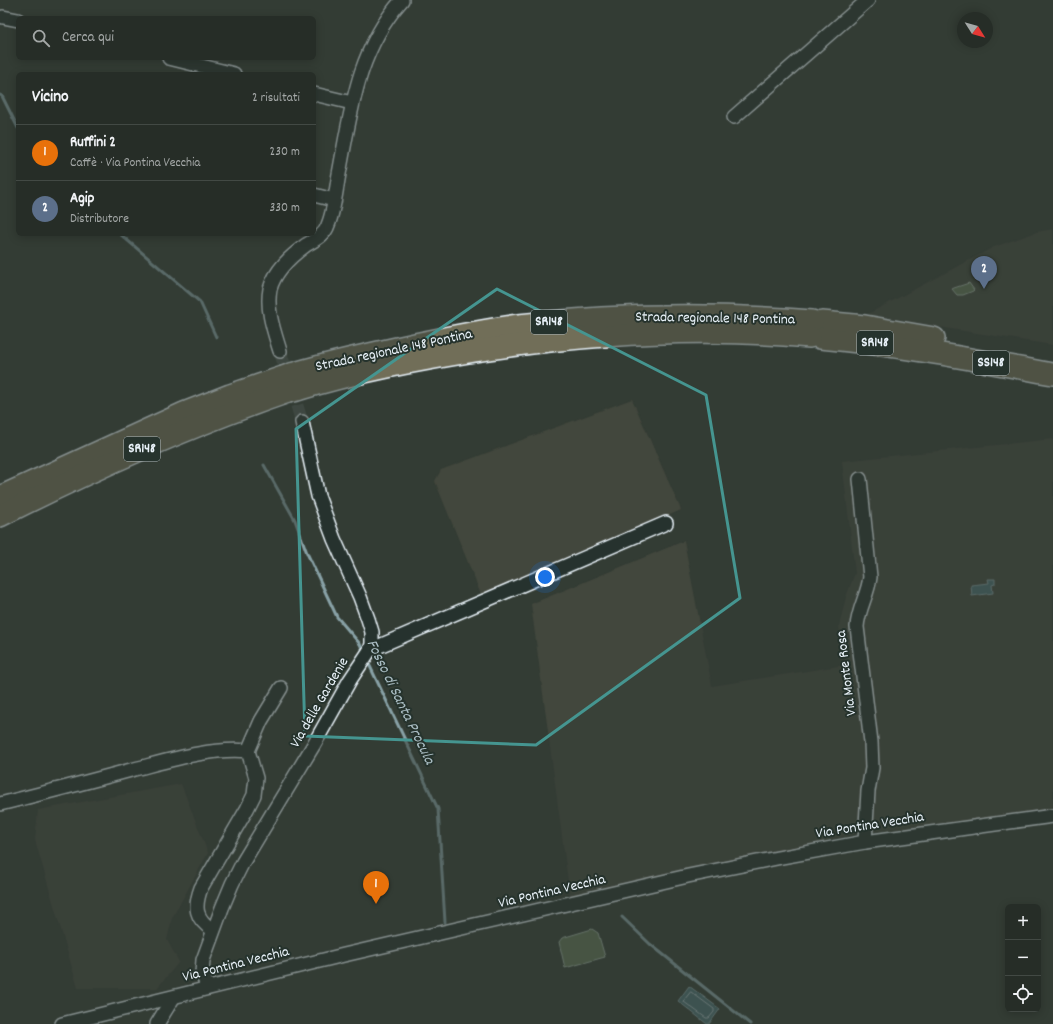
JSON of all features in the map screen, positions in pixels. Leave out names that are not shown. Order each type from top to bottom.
[{"type":"highway","name":"Strada regionale 148 Pontina","points":[[0,516],[108,464],[217,418],[290,383],[349,376],[423,360],[502,347],[551,341],[628,335],[751,333],[865,326],[930,344]]},
{"type":"highway","name":"SS148","points":[[930,344],[1053,359]]},
{"type":"highway","name":"SS148","points":[[930,344],[1053,374]]},
{"type":"highway","name":"SR148","points":[[0,498],[184,413],[230,395],[290,383]]},
{"type":"street","points":[[280,351],[270,311],[269,297],[272,284],[275,276],[286,262],[325,231],[329,224],[352,103],[359,76],[371,46],[386,20],[402,0]]},
{"type":"street","points":[[734,117],[868,0]]},
{"type":"street","points":[[3,17],[16,20]]},
{"type":"street","points":[[177,60],[226,72]]},
{"type":"street","points":[[316,94],[352,103]]},
{"type":"street","points":[[316,196],[334,200]]},
{"type":"street","name":"Via delle Gardenie","points":[[208,988],[202,973],[206,951],[222,908],[243,862],[313,746],[357,669],[370,650],[372,644],[372,632],[360,597],[334,539],[318,496],[302,422]]},
{"type":"street","name":"Via Monte Rosa","points":[[860,479],[870,577],[859,611],[857,627],[872,752],[864,842]]},
{"type":"street","points":[[370,650],[666,523]]},
{"type":"street","points":[[213,930],[207,927],[200,917],[196,909],[197,899],[201,888],[247,810],[254,795],[256,778],[248,751],[261,721],[281,688]]},
{"type":"street","points":[[0,804],[150,765],[205,753],[224,750],[248,751]]},
{"type":"street","name":"Via Pontina Vecchia","points":[[62,1024],[208,988],[688,876],[864,842],[1053,816]]},
{"type":"street","points":[[157,1024],[172,998]]},
{"type":"highlighted area","points":[[497,289],[706,395],[740,598],[536,745],[305,736],[296,429]]},
{"type":"shaded area","points":[[1053,229],[1053,345],[868,314],[994,247],[1037,232]]},
{"type":"shaded area","points":[[632,399],[681,510],[482,597],[435,481],[441,470]]},
{"type":"shaded area","points":[[1053,439],[1053,810],[854,834],[725,865],[570,896],[531,604],[684,541],[712,686],[845,665],[839,626],[846,597],[855,573],[842,461]]},
{"type":"shaded area","points":[[181,784],[208,853],[172,918],[167,940],[179,962],[157,988],[78,988],[35,840],[38,810]]},
{"type":"green space","points":[[969,283],[974,290],[963,295],[957,295],[952,289],[954,288]]},
{"type":"green space","points":[[592,929],[598,933],[605,957],[565,968],[559,942],[562,938]]},
{"type":"water","points":[[988,579],[995,579],[995,584],[992,585],[993,593],[972,596],[971,585],[989,583]]},
{"type":"water","points":[[689,986],[720,1009],[709,1024],[678,1001]]},
{"type":"waterway","name":"Fosso di Santa Procula","points":[[0,95],[2,96],[16,124]]},
{"type":"waterway","name":"Fosso di Santa Procula","points":[[122,236],[200,302],[216,337]]},
{"type":"waterway","name":"Fosso di Santa Procula","points":[[264,465],[295,520],[307,553],[337,617],[360,644],[364,653]]},
{"type":"waterway","name":"Fosso di Santa Procula","points":[[367,660],[438,809],[445,922]]},
{"type":"waterway","name":"Fosso di Santa Procula","points":[[622,917],[650,944],[750,1024]]},
{"type":"tunnel","points":[[280,351],[302,422]]},
{"type":"place","name":"Agip","points":[[984,289]]},
{"type":"place","name":"Ruffini 2","points":[[376,904]]}]
